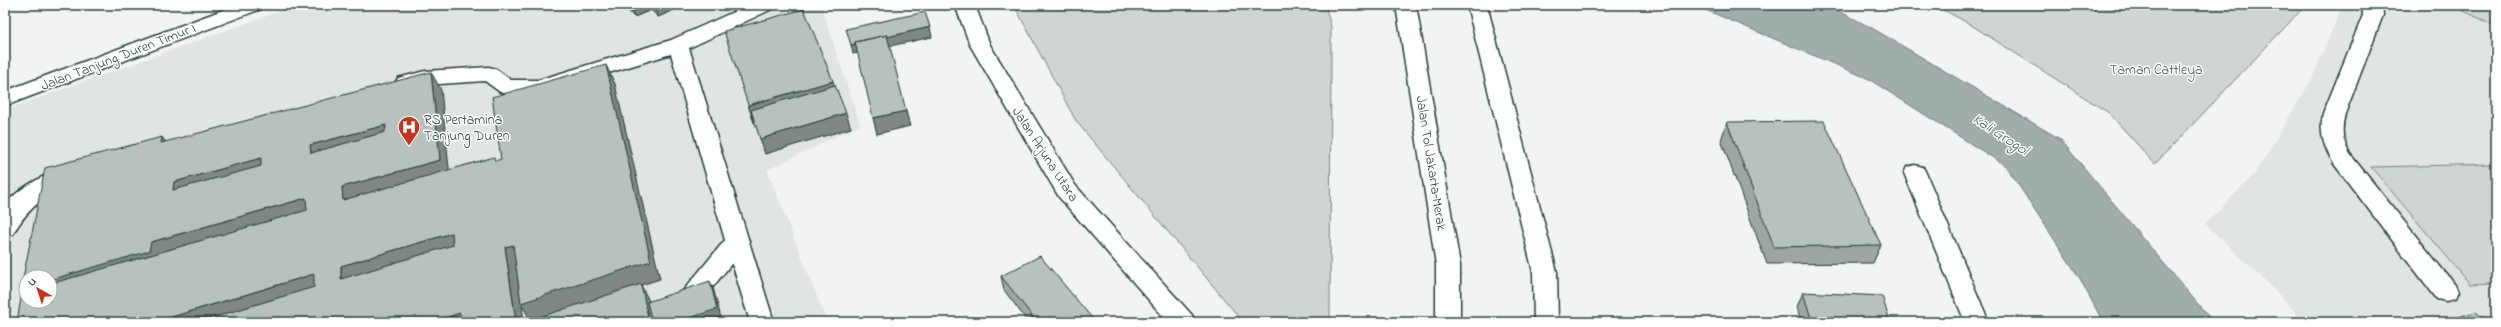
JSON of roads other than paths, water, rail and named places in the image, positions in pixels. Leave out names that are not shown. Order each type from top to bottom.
[{"type":"main road","name":"Jalan Tanjung Duren Timur I","points":[[5,99],[254,5]]},
{"type":"main road","points":[[387,88],[425,78],[489,74],[507,87],[539,87],[678,44],[765,5]]},
{"type":"main road","name":"Jalan Arjuna Utara","points":[[965,5],[984,52],[1014,105],[1067,191],[1183,322]]},
{"type":"main road","name":"Jalan Tol Jakarta–Merak","points":[[1406,5],[1448,265],[1448,322]]},
{"type":"main road","points":[[2372,5],[2373,15],[2334,114],[2330,129],[2333,144],[2446,292]]},
{"type":"main road","points":[[1480,10],[1545,272],[1546,322]]},
{"type":"main road","points":[[678,44],[762,322]]},
{"type":"main road","points":[[5,228],[11,216],[41,186],[90,166]]},
{"type":"main road","points":[[1915,173],[1977,322]]},
{"type":"main road","points":[[702,322],[695,291],[738,242]]},
{"type":"water","name":"Kali Grogol","points":[[1694,5],[1827,5],[1872,28],[2060,139],[2213,322],[2103,322],[2079,277],[2006,166],[1867,78]]},
{"type":"place","name":"RS Pertamina Tanjung Duren","points":[[409,146]]},
{"type":"park label","name":"Taman Cattleya","points":[[2156,69]]}]
